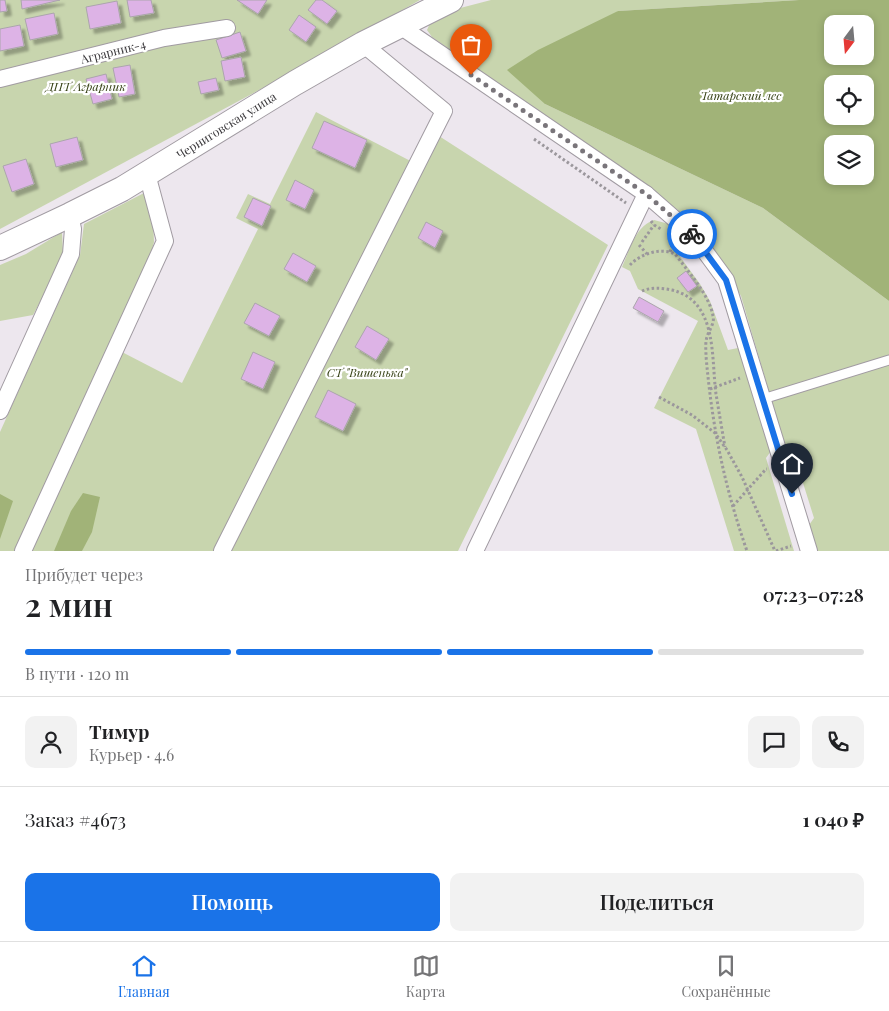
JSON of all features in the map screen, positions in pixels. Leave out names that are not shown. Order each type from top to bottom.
[{"type":"street","name":"Черниговская улица","points":[[0,248],[70,216],[122,189],[295,83],[363,44],[451,0]]},
{"type":"street","points":[[400,26],[646,194],[693,235],[726,280],[809,551]]},
{"type":"street","name":"Аграрник-4","points":[[0,79],[164,38],[227,28]]},
{"type":"street","points":[[222,551],[444,111],[363,44]]},
{"type":"street","points":[[23,551],[165,241],[147,174]]},
{"type":"street","points":[[475,551],[646,194]]},
{"type":"street","points":[[0,410],[71,254],[73,229],[70,216]]},
{"type":"lane","points":[[763,399],[889,360]]},
{"type":"path","points":[[526,133],[650,218],[654,225],[674,238],[670,252]]},
{"type":"path","points":[[627,270],[634,261],[640,245],[654,225]]},
{"type":"path","points":[[640,245],[647,254]]},
{"type":"path","points":[[634,261],[647,254],[661,252],[676,254],[699,285],[711,309],[714,317],[706,339],[706,347],[715,433],[722,472],[747,551]]},
{"type":"path","points":[[642,291],[665,288],[678,292],[688,297],[702,311],[710,330],[725,447]]},
{"type":"path","points":[[710,389],[747,375]]},
{"type":"path","points":[[659,397],[692,415],[715,433],[725,447],[748,489],[776,551],[791,546]]},
{"type":"path","points":[[732,506],[766,469],[768,469],[770,478]]},
{"type":"path","points":[[789,537],[793,551]]},
{"type":"green space","name":"ДНТ Аграрник","points":[[0,0],[420,0],[306,65],[0,229]]},
{"type":"green space","points":[[491,0],[799,0],[618,11],[545,104],[763,208],[889,301],[889,551],[816,551],[809,525],[814,518],[793,451],[785,446],[741,296],[720,260],[699,232],[678,210],[432,37],[427,30],[431,21],[445,12]]},
{"type":"green space","name":"Татарский лес","points":[[799,0],[889,0],[889,301],[763,208],[545,104],[507,70],[538,50],[618,11]]},
{"type":"green space","name":"СТ \"Вишенька\"","points":[[316,112],[424,168],[439,136],[608,245],[458,551],[27,551],[120,351],[182,383],[258,229],[236,218],[248,194],[270,204]]},
{"type":"green space","points":[[144,193],[153,220],[154,242],[147,268],[16,551],[0,551],[0,432],[80,255],[84,224]]},
{"type":"green space","points":[[654,220],[669,224],[684,242],[676,251],[710,301],[728,350],[738,348],[771,451],[766,458],[794,551],[734,551],[696,429],[654,408],[698,321],[638,289],[630,271],[622,267],[638,233],[647,223]]},
{"type":"green space","points":[[62,232],[63,252],[55,274],[33,315],[0,321],[0,265],[26,254]]},
{"type":"green space","points":[[83,493],[100,497],[92,532],[82,551],[54,551],[71,511]]},
{"type":"green space","points":[[0,494],[13,501],[0,539]]},
{"type":"building","points":[[0,0],[5,0],[7,11],[0,12]]},
{"type":"building","points":[[21,0],[60,0],[22,9]]},
{"type":"building","points":[[127,0],[151,0],[154,13],[130,17]]},
{"type":"building","points":[[237,0],[267,0],[258,14]]},
{"type":"building","points":[[316,0],[322,0],[337,11],[327,24],[308,10]]},
{"type":"building","points":[[117,1],[121,23],[90,29],[86,7]]},
{"type":"building","points":[[54,13],[58,34],[30,40],[25,19]]},
{"type":"building","points":[[299,15],[316,27],[306,42],[289,30]]},
{"type":"building","points":[[20,25],[24,46],[0,51],[0,29]]},
{"type":"building","points":[[240,32],[246,51],[222,58],[216,40]]},
{"type":"building","points":[[241,57],[245,77],[225,81],[221,61]]},
{"type":"building","points":[[130,65],[135,94],[119,97],[113,68]]},
{"type":"building","points":[[106,74],[112,99],[93,104],[86,79]]},
{"type":"building","points":[[216,78],[219,90],[201,94],[198,82]]},
{"type":"building","points":[[324,121],[367,140],[355,168],[312,148]]},
{"type":"building","points":[[77,137],[83,160],[56,167],[50,144]]},
{"type":"building","points":[[26,159],[34,184],[12,192],[3,166]]},
{"type":"building","points":[[295,180],[314,190],[305,209],[286,200]]},
{"type":"building","points":[[253,198],[271,206],[262,226],[244,217]]},
{"type":"building","points":[[426,222],[443,231],[435,248],[418,238]]},
{"type":"building","points":[[293,253],[316,266],[307,282],[284,269]]},
{"type":"building","points":[[686,271],[697,286],[688,292],[677,278]]},
{"type":"building","points":[[639,297],[664,311],[658,322],[633,308]]},
{"type":"building","points":[[255,303],[280,316],[269,336],[244,323]]},
{"type":"building","points":[[367,326],[389,339],[376,360],[355,347]]},
{"type":"building","points":[[253,352],[275,362],[263,389],[241,379]]},
{"type":"building","points":[[328,390],[356,404],[343,431],[315,417]]},
{"type":"way so far","points":[[471,75],[646,194],[692,234]]},
{"type":"route","points":[[692,234],[726,280],[792,494]]}]
